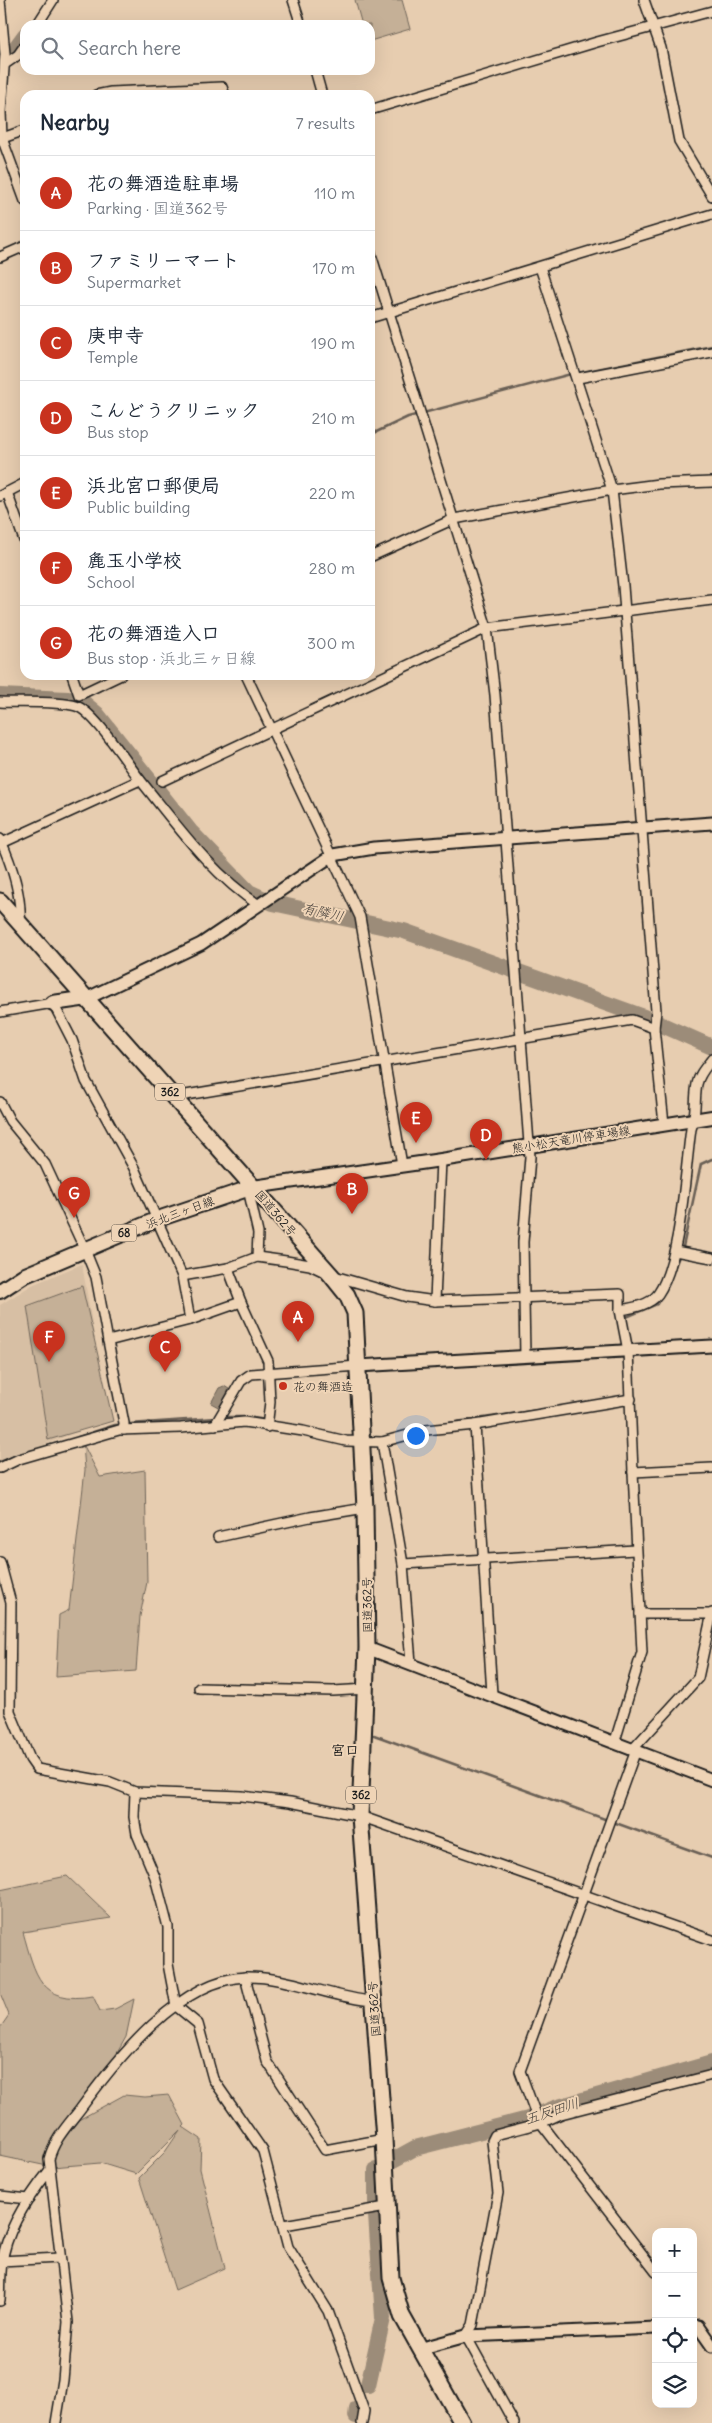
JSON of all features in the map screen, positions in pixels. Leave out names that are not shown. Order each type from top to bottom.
[{"type":"highway","name":"国道362号","points":[[0,902],[174,1096],[250,1188],[331,1276],[347,1295],[355,1313],[362,1442],[367,1648],[367,1689],[360,1816],[384,2139],[391,2278],[402,2316],[462,2423]]},
{"type":"main road","points":[[54,1003],[88,998]]},
{"type":"main road","name":"熊小松天竜川停車場線","points":[[250,1188],[712,1117]]},
{"type":"main road","name":"浜北三ヶ日線","points":[[0,1292],[23,1276],[158,1219],[250,1188]]},
{"type":"street","points":[[0,0],[5,64],[1,138],[20,188]]},
{"type":"street","points":[[40,20],[53,0]]},
{"type":"street","points":[[293,0],[299,20]]},
{"type":"street","points":[[644,0],[654,26],[679,141],[712,196]]},
{"type":"street","points":[[375,109],[654,26],[712,11]]},
{"type":"street","points":[[5,64],[20,52]]},
{"type":"street","points":[[316,75],[321,90]]},
{"type":"street","points":[[155,90],[222,87],[223,90]]},
{"type":"street","points":[[1,138],[20,132]]},
{"type":"street","points":[[375,316],[712,214]]},
{"type":"street","points":[[0,257],[20,248]]},
{"type":"street","points":[[375,267],[487,628],[495,695],[530,1157],[523,1242],[525,1356]]},
{"type":"street","points":[[540,267],[612,490],[624,610],[640,830],[656,1011],[654,1028],[664,1124]]},
{"type":"street","points":[[577,377],[712,352]]},
{"type":"street","points":[[375,556],[454,519],[612,490],[659,484],[712,482]]},
{"type":"street","points":[[20,485],[4,494],[20,531]]},
{"type":"street","points":[[162,781],[487,628],[712,600]]},
{"type":"street","points":[[73,680],[79,700],[140,780],[237,891],[262,903]]},
{"type":"street","points":[[0,702],[79,700],[112,680]]},
{"type":"street","points":[[248,680],[333,856],[360,920],[402,1166]]},
{"type":"street","points":[[20,924],[21,912],[16,882],[1,841],[140,780]]},
{"type":"street","points":[[88,998],[201,944],[333,856],[374,848],[506,840],[712,823]]},
{"type":"street","points":[[0,1012],[54,1003],[72,1040],[86,1081],[134,1168],[158,1219],[182,1276],[190,1320]]},
{"type":"street","points":[[174,1096],[632,1020],[654,1028]]},
{"type":"street","points":[[620,1310],[637,1308],[657,1295],[667,1277],[675,1251],[691,1129],[695,1120],[697,1083],[701,1073],[712,1059]]},
{"type":"street","points":[[0,1102],[10,1121],[45,1164],[96,1276],[124,1427]]},
{"type":"street","points":[[435,1301],[441,1160]]},
{"type":"street","points":[[250,1188],[258,1233],[257,1257]]},
{"type":"street","points":[[675,1251],[712,1258]]},
{"type":"street","points":[[182,1276],[228,1268],[257,1257],[310,1265],[331,1276],[408,1297],[435,1301],[620,1294],[620,1310],[628,1350],[635,1550],[642,1652],[615,1741]]},
{"type":"street","points":[[228,1268],[240,1302],[268,1361],[270,1402],[267,1426]]},
{"type":"street","points":[[108,1341],[190,1320],[240,1302]]},
{"type":"street","points":[[215,1425],[245,1377],[269,1372],[712,1346]]},
{"type":"street","points":[[0,1468],[19,1459],[124,1427],[215,1425],[244,1422],[362,1442],[382,1442],[426,1430],[475,1425],[630,1399]]},
{"type":"street","points":[[475,1425],[485,1557],[492,1694]]},
{"type":"street","points":[[382,1442],[402,1564],[411,1663]]},
{"type":"street","points":[[633,1472],[712,1468]]},
{"type":"street","points":[[218,1537],[310,1517],[364,1508]]},
{"type":"street","points":[[402,1564],[485,1557],[635,1550]]},
{"type":"street","points":[[0,1562],[10,1603],[10,1711],[30,1759],[37,1769],[110,1782],[135,1792],[242,1796],[290,1802],[360,1816],[712,1940]]},
{"type":"street","points":[[640,1614],[712,1614],[698,1678],[634,1749],[584,1896],[520,2071],[535,2112],[541,2122],[652,2267]]},
{"type":"street","points":[[367,1648],[615,1741],[712,1780]]},
{"type":"street","points":[[199,1688],[333,1691],[367,1689]]},
{"type":"street","points":[[135,1792],[134,1818],[138,1834],[155,1877],[168,1927],[168,1964],[176,2006],[198,2024],[213,2079],[262,2151],[284,2225],[288,2247],[328,2311],[364,2411],[362,2423]]},
{"type":"street","points":[[245,1977],[267,2061],[325,2150],[384,2139]]},
{"type":"street","points":[[56,2423],[63,2380],[68,2322],[59,2239],[48,2171],[52,2146],[113,2065],[189,1996],[212,1986],[245,1977],[272,1980],[354,2000],[373,2001]]},
{"type":"street","points":[[466,2336],[473,2325],[498,2193],[492,2141],[495,2135],[541,2122],[560,2114],[712,2075]]},
{"type":"street","points":[[0,2301],[1,2261],[9,2238],[29,2199],[48,2171]]},
{"type":"street","points":[[0,2196],[29,2199]]},
{"type":"street","points":[[284,2225],[386,2207]]},
{"type":"street","points":[[1,2261],[60,2258]]},
{"type":"street","points":[[697,2327],[712,2346]]},
{"type":"street","points":[[419,2349],[466,2336],[652,2328]]},
{"type":"street","points":[[466,2336],[514,2423]]},
{"type":"shaded area","points":[[355,0],[402,0],[410,29],[375,40],[375,20],[361,20]]},
{"type":"shaded area","points":[[82,1264],[108,1418],[0,1464],[0,1305],[32,1285]]},
{"type":"shaded area","points":[[82,1286],[113,1421],[48,1440],[27,1306]]},
{"type":"shaded area","points":[[224,1386],[229,1389],[220,1408],[211,1403],[219,1388]]},
{"type":"shaded area","points":[[83,1444],[100,1477],[145,1470],[147,1582],[140,1616],[136,1671],[56,1677],[59,1615],[69,1610],[85,1470]]},
{"type":"shaded area","points":[[67,1876],[111,1918],[23,1932],[36,1973],[51,1991],[61,1996],[75,1998],[93,1996],[100,2011],[115,2009],[134,1999],[126,2037],[102,2080],[73,2123],[124,2095],[145,2097],[169,2095],[185,2125],[183,2127],[201,2139],[200,2169],[225,2268],[175,2290],[139,2178],[165,2152],[180,2130],[136,2174],[100,2163],[52,2167],[0,2156],[0,2028],[9,2015],[0,1993],[0,1890]]},
{"type":"waterway","points":[[11,54],[20,42]]},
{"type":"waterway","points":[[577,373],[712,346]]},
{"type":"waterway","points":[[375,433],[408,417],[571,374]]},
{"type":"waterway","name":"有隣川","points":[[0,696],[68,699],[85,704],[97,714],[190,831],[249,892],[273,903],[404,931],[644,1017],[712,1047]]},
{"type":"waterway","points":[[671,1276],[683,1247],[701,1164],[712,1159]]},
{"type":"waterway","points":[[624,1318],[657,1304],[662,1295]]},
{"type":"waterway","points":[[449,1423],[565,1406]]},
{"type":"waterway","points":[[225,1417],[248,1417],[266,1420]]},
{"type":"waterway","points":[[78,1437],[115,1425],[216,1418]]},
{"type":"waterway","points":[[0,1462],[20,1454]]},
{"type":"waterway","points":[[374,1735],[712,1858]]},
{"type":"waterway","name":"五反田川","points":[[393,2160],[415,2148],[528,2119],[555,2108],[712,2063]]},
{"type":"waterway","name":"五反田川","points":[[376,2170],[376,2204]]},
{"type":"waterway","name":"五反田川","points":[[368,2385],[383,2318],[376,2215]]},
{"type":"waterway","name":"五反田川","points":[[356,2416],[357,2408]]},
{"type":"place","name":"浜北宮口郵便局","points":[[416,1143]]},
{"type":"place","name":"こんどうクリニック","points":[[486,1160]]},
{"type":"place","name":"ファミリーマート","points":[[352,1214]]},
{"type":"place","name":"花の舞酒造入口","points":[[74,1218]]},
{"type":"place","name":"花の舞酒造駐車場","points":[[298,1342]]},
{"type":"place","name":"麁玉小学校","points":[[49,1362]]},
{"type":"place","name":"庚申寺","points":[[165,1372]]},
{"type":"place","name":"花の舞酒造","points":[[283,1386]]},
{"type":"district","name":"宮口","points":[[345,1750]]}]
